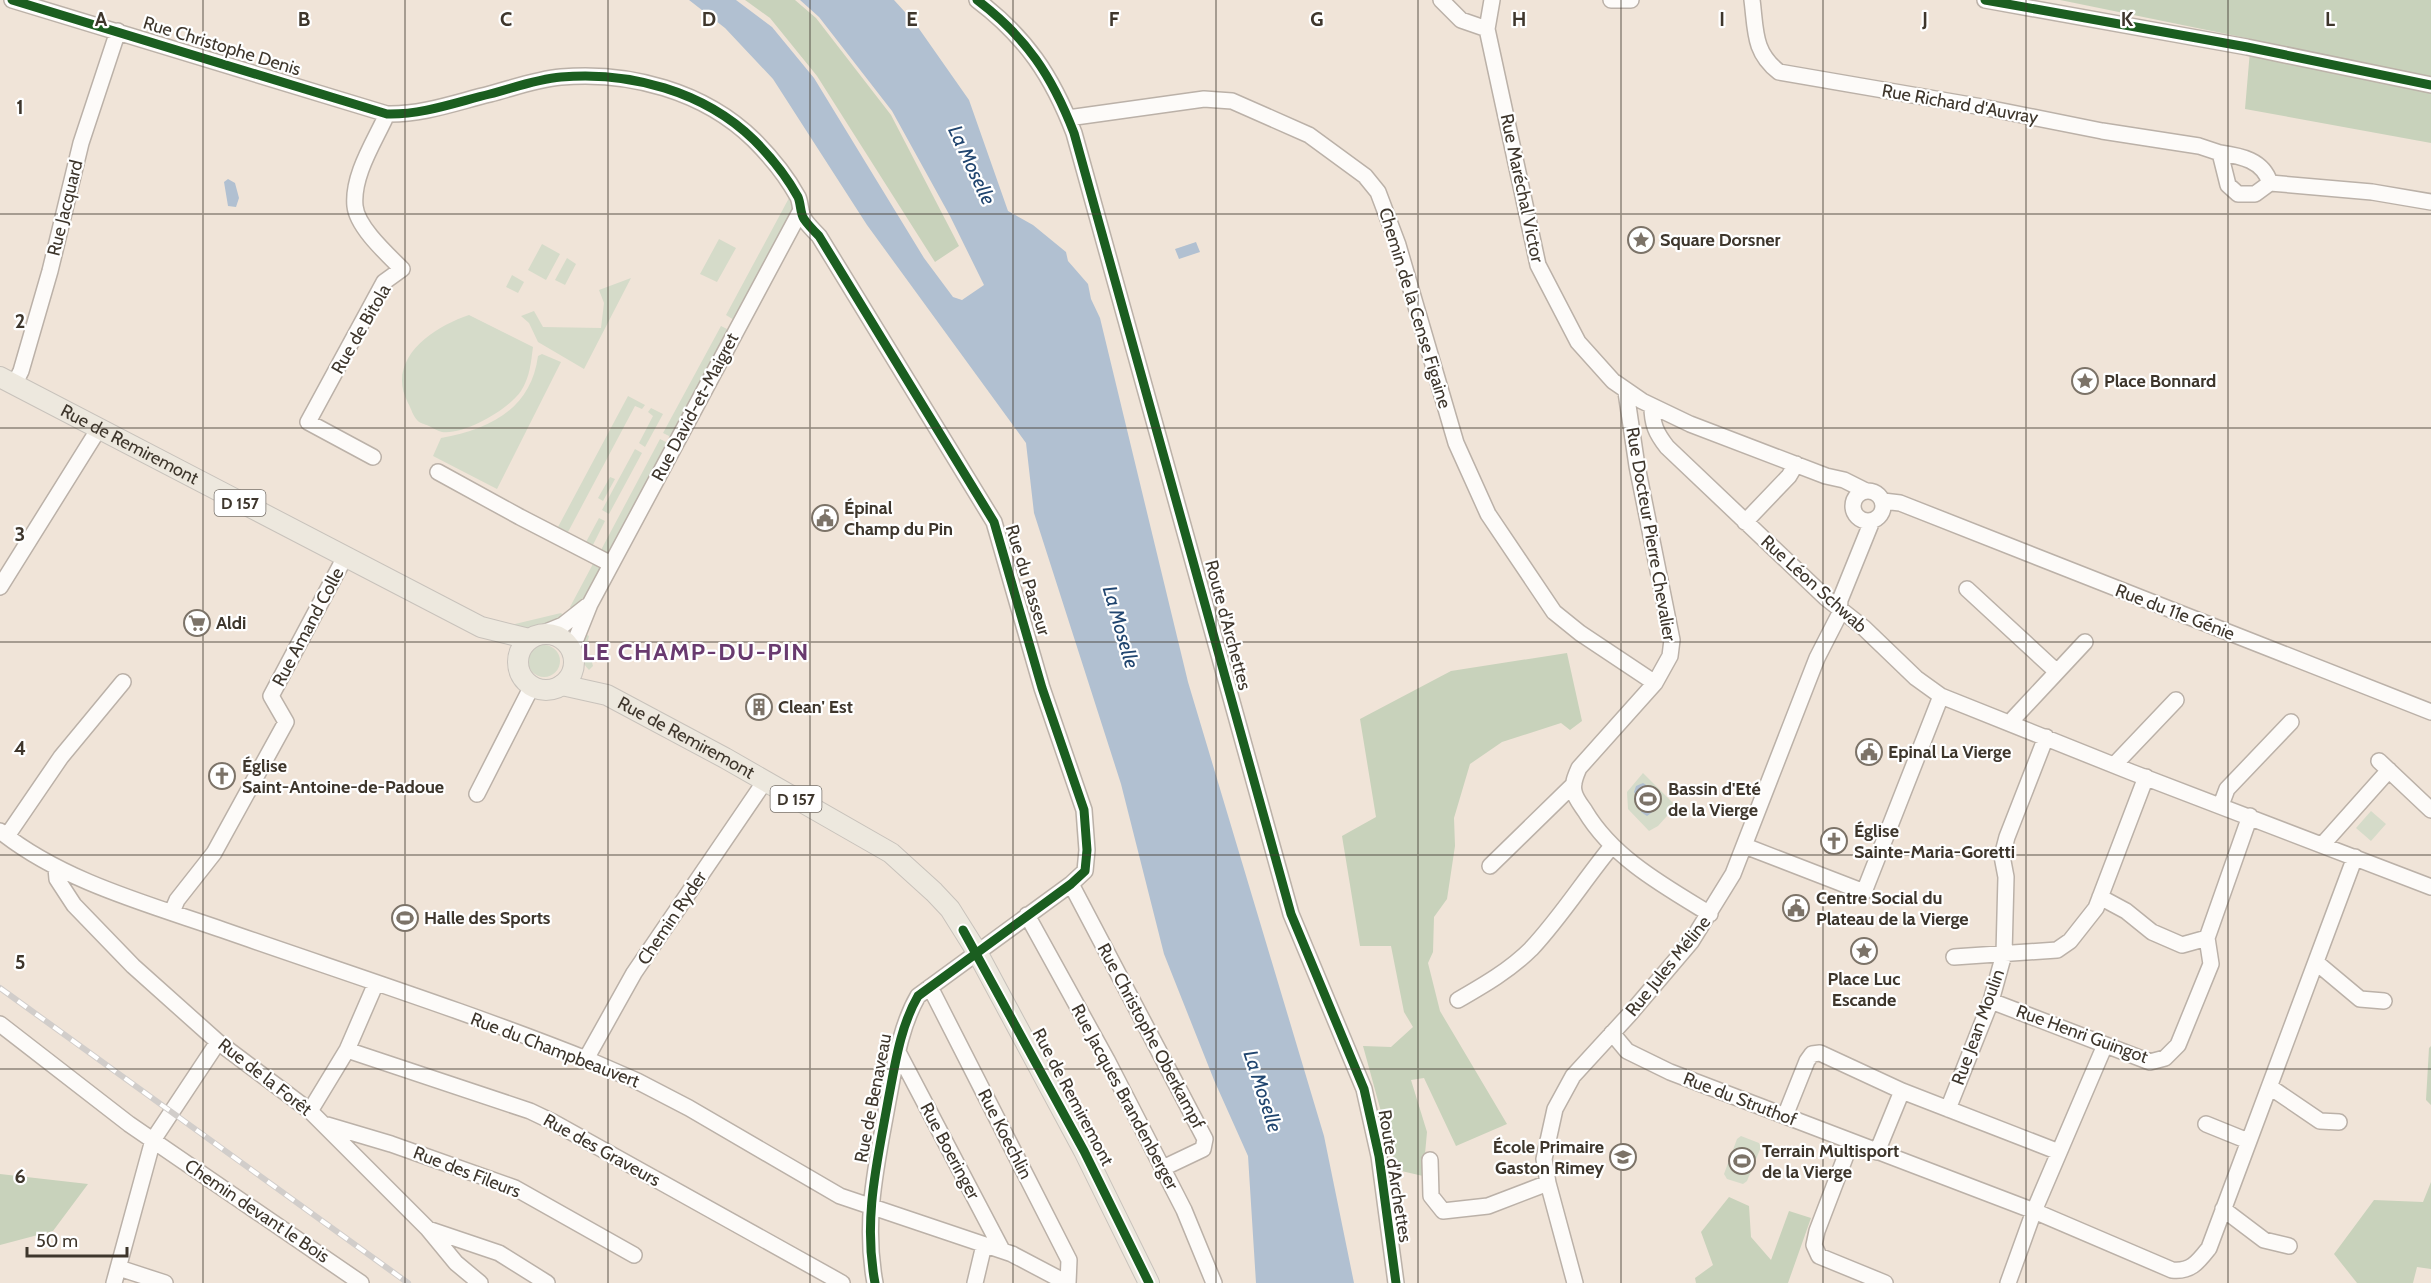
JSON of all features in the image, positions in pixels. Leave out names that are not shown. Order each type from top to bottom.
[{"type":"main road","name":"Rue de Remiremont","points":[[7,381],[481,627],[535,637]]},
{"type":"main road","name":"Rue de Remiremont","points":[[481,627],[518,665]]},
{"type":"main road","points":[[555,635],[566,641],[573,657],[572,675],[562,686],[553,690],[543,690],[532,686],[522,677],[518,665],[520,650],[535,637],[555,635]]},
{"type":"main road","name":"Rue de Remiremont","points":[[573,657],[607,695]]},
{"type":"main road","name":"Rue de Remiremont","points":[[562,686],[607,695],[891,853],[950,909],[976,952],[1084,1150],[1149,1283]]},
{"type":"street","name":"Rue Christophe Denis","points":[[12,0],[387,114]]},
{"type":"street","name":"Route d'Archettes","points":[[977,0],[1030,49],[1050,78],[1068,118],[1100,222],[1291,914],[1364,1089],[1378,1156],[1396,1283]]},
{"type":"street","points":[[1442,0],[1461,20],[1487,29]]},
{"type":"street","name":"Rue Maréchal Victor","points":[[1491,0],[1487,29],[1538,265],[1578,342],[1626,392],[1652,406],[1690,424],[1826,476],[1844,480],[1864,490],[1875,492],[1874,514]]},
{"type":"street","points":[[1611,0],[1631,0]]},
{"type":"street","name":"Rue Richard d'Auvray","points":[[1752,0],[1758,49],[1766,62],[1779,72],[1982,106],[2102,131],[2199,146],[2250,159],[2267,174],[2270,183]]},
{"type":"street","points":[[1985,0],[2247,47],[2431,85]]},
{"type":"street","name":"Rue Jacquard","points":[[7,381],[21,371],[50,271],[81,143],[118,31]]},
{"type":"street","name":"Rue du Passeur","points":[[387,114],[420,111],[559,77],[606,76],[634,80],[659,86],[710,107],[731,119],[755,141],[781,172],[800,200],[803,218],[819,236],[994,522],[1042,688],[1084,810],[1087,850],[1084,871],[1071,884],[976,952]]},
{"type":"street","name":"Chemin de la Cense Figaine","points":[[1068,118],[1204,99],[1232,100],[1309,135],[1365,176],[1378,192],[1398,245],[1456,443],[1488,514],[1554,612],[1580,633],[1655,683]]},
{"type":"street","name":"Rue de Bitola","points":[[373,457],[309,423],[384,282],[402,269],[362,224],[355,207],[357,184],[387,114]]},
{"type":"street","points":[[2220,153],[2228,185],[2238,194],[2255,194],[2270,183],[2372,192],[2431,202]]},
{"type":"street","name":"Rue David-et-Maigret","points":[[573,657],[590,604],[801,210]]},
{"type":"street","name":"Rue Docteur Pierre Chevalier","points":[[1490,867],[1574,784],[1579,768],[1655,683],[1670,656],[1672,640],[1637,466],[1626,392]]},
{"type":"street","name":"Rue Léon Schwab","points":[[1652,406],[1652,422],[1657,434],[1667,447],[1826,598],[1916,678],[1941,696],[2431,887]]},
{"type":"street","points":[[0,588],[98,429]]},
{"type":"street","points":[[1745,522],[1789,476],[1796,464]]},
{"type":"street","points":[[438,472],[611,564]]},
{"type":"street","name":"Rue Jules Méline","points":[[1826,476],[1852,504],[1855,515],[1874,514]]},
{"type":"street","points":[[1852,504],[1854,498],[1864,490]]},
{"type":"street","name":"Rue du 11e Génie","points":[[1874,514],[1921,513],[2430,712]]},
{"type":"street","name":"Rue Jules Méline","points":[[1575,1283],[1548,1183],[1544,1159],[1554,1109],[1571,1079],[1691,942],[1733,874],[1817,658],[1839,615],[1839,608],[1862,542],[1858,533],[1874,514]]},
{"type":"street","name":"Rue Amand Colle","points":[[172,912],[177,900],[214,853],[286,722],[271,696],[345,557]]},
{"type":"street","points":[[1967,589],[2057,672]]},
{"type":"street","name":"Rue David-et-Maigret","points":[[535,637],[563,625],[590,604]]},
{"type":"street","points":[[2012,724],[2018,714],[2085,642]]},
{"type":"street","points":[[3,834],[123,682]]},
{"type":"street","points":[[477,794],[532,686]]},
{"type":"street","points":[[1745,846],[1864,892],[1941,696]]},
{"type":"street","points":[[2116,766],[2118,761],[2176,699]]},
{"type":"street","points":[[2221,805],[2227,789],[2291,722]]},
{"type":"street","name":"Rue Jean Moulin","points":[[1948,1109],[1990,1000],[2004,954],[2006,877],[2002,856],[2007,837],[2046,737]]},
{"type":"street","points":[[2323,844],[2384,766],[2431,810]]},
{"type":"street","points":[[1954,957],[2057,950],[2070,941],[2096,908],[2146,777]]},
{"type":"street","name":"Chemin Ryder","points":[[586,1059],[634,973],[765,781]]},
{"type":"street","points":[[1574,784],[1576,797],[1592,824],[1612,846],[1660,882],[1710,914]]},
{"type":"street","name":"Rue Henri Guingot","points":[[1990,1000],[2150,1062],[2165,1058],[2178,1045],[2211,964],[2207,938],[2250,816]]},
{"type":"street","name":"Rue du Champbeauvert","points":[[3,834],[27,852],[56,868],[172,912],[586,1059],[647,1086],[689,1108],[801,1176],[840,1196],[1002,1250],[1068,1283]]},
{"type":"street","points":[[1458,1000],[1485,985],[1530,949],[1570,903],[1612,846]]},
{"type":"street","points":[[2289,1246],[2264,1240],[2223,1209],[2355,857]]},
{"type":"street","name":"Rue de la Forêt","points":[[56,868],[57,879],[74,904],[133,966],[218,1042],[310,1111],[428,1229],[456,1263],[480,1283]]},
{"type":"street","name":"Rue Christophe Oberkampf","points":[[1071,884],[1205,1138],[1203,1149],[1162,1168]]},
{"type":"street","points":[[2100,897],[2126,912],[2152,932],[2182,945],[2207,938]]},
{"type":"street","name":"Rue Jacques Brandenberger","points":[[1028,915],[1107,1060],[1184,1210],[1214,1283]]},
{"type":"street","name":"Rue de Benaveau","points":[[875,1283],[872,1268],[873,1186],[898,1052],[909,1011],[918,996],[976,952]]},
{"type":"street","points":[[2317,963],[2360,999],[2384,1001]]},
{"type":"street","points":[[310,1111],[347,1050],[375,984]]},
{"type":"street","name":"Rue Koechlin","points":[[930,987],[1070,1260],[1068,1283]]},
{"type":"street","name":"Chemin devant le Bois","points":[[0,1024],[129,1124],[361,1283]]},
{"type":"street","name":"Rue du Struthof","points":[[1612,1034],[1627,1051],[1670,1072],[2034,1211],[2172,1270],[2185,1272],[2198,1264],[2209,1248],[2223,1209]]},
{"type":"street","points":[[114,1283],[153,1140],[218,1042]]},
{"type":"street","points":[[2008,1283],[2034,1211],[2105,1045]]},
{"type":"street","name":"Rue des Graveurs","points":[[347,1050],[530,1111],[842,1283]]},
{"type":"street","name":"Rue Boeringer","points":[[898,1052],[1002,1250]]},
{"type":"street","name":"Rue Jean Moulin","points":[[1785,1116],[1807,1061],[1812,1054],[1820,1053],[1902,1091],[2059,1152]]},
{"type":"street","points":[[2270,1087],[2320,1120],[2339,1122]]},
{"type":"street","points":[[1877,1152],[1902,1091]]},
{"type":"street","name":"Rue des Fileurs","points":[[324,1124],[498,1180],[524,1192],[634,1255]]},
{"type":"street","points":[[2206,1124],[2248,1142]]},
{"type":"street","points":[[1851,1142],[1817,1231],[1814,1245],[1819,1256],[1885,1283]]},
{"type":"street","points":[[1430,1160],[1431,1196],[1443,1211],[1488,1206],[1548,1183]]},
{"type":"street","points":[[428,1229],[499,1253],[547,1283]]},
{"type":"street","points":[[975,1283],[984,1245]]},
{"type":"street","points":[[119,1268],[165,1283]]},
{"type":"green space","points":[[745,0],[795,0],[816,18],[891,115],[959,246],[935,262],[817,76],[770,18]]},
{"type":"green space","points":[[2060,0],[2431,0],[2431,143],[2245,109],[2251,39]]},
{"type":"green space","points":[[789,198],[793,211],[734,320],[726,315]]},
{"type":"green space","points":[[719,239],[736,248],[717,282],[700,274]]},
{"type":"green space","points":[[542,244],[560,254],[546,280],[528,270]]},
{"type":"green space","points":[[567,258],[576,264],[565,285],[555,280]]},
{"type":"green space","points":[[512,275],[524,282],[518,293],[506,287]]},
{"type":"green space","points":[[631,278],[584,369],[538,342],[529,323],[521,316],[534,311],[543,327],[601,328],[604,303],[599,290]]},
{"type":"green space","points":[[469,315],[533,347],[530,369],[521,391],[497,413],[474,425],[452,432],[442,432],[421,423],[416,418],[403,387],[403,372],[416,347],[441,328]]},
{"type":"green space","points":[[721,326],[729,330],[671,437],[663,433]]},
{"type":"green space","points":[[542,354],[561,362],[497,489],[433,456],[441,438],[476,429],[505,414],[517,403],[527,390],[538,356]]},
{"type":"green space","points":[[628,396],[645,405],[642,409],[635,406],[568,532],[558,527]]},
{"type":"green space","points":[[651,408],[663,414],[645,447],[639,443],[653,416],[648,412]]},
{"type":"green space","points":[[660,439],[668,443],[609,554],[601,550]]},
{"type":"green space","points":[[635,449],[642,453],[609,514],[602,510]]},
{"type":"green space","points":[[610,477],[615,479],[603,501],[598,498]]},
{"type":"green space","points":[[599,518],[605,521],[593,545],[586,542]]},
{"type":"green space","points":[[594,562],[602,567],[575,612],[570,607]]},
{"type":"green space","points":[[561,613],[566,618],[528,630],[513,631],[515,624]]},
{"type":"green space","points":[[582,632],[589,636],[587,644],[593,666],[589,670],[582,661],[580,652]]},
{"type":"green space","points":[[544,645],[555,650],[560,661],[555,672],[544,677],[533,672],[528,661],[533,650]]},
{"type":"green space","points":[[1567,653],[1582,721],[1570,730],[1561,723],[1502,742],[1470,764],[1454,818],[1455,846],[1447,899],[1434,917],[1433,952],[1428,963],[1440,1011],[1507,1124],[1456,1146],[1424,1078],[1411,1080],[1427,1132],[1423,1176],[1397,1170],[1363,1046],[1391,1047],[1413,1027],[1404,1012],[1391,946],[1360,946],[1342,836],[1376,817],[1360,719],[1451,671]]},
{"type":"green space","name":"Bassin d'Eté de la Vierge","points":[[1643,773],[1676,806],[1658,826],[1649,831],[1628,809],[1627,792]]},
{"type":"green space","points":[[2371,811],[2386,824],[2371,841],[2356,828]]},
{"type":"green space","points":[[2431,1046],[2431,1105],[2426,1100],[2429,1048]]},
{"type":"green space","name":"Terrain Multisport de la Vierge","points":[[1741,1136],[1759,1143],[1761,1147],[1747,1181],[1743,1184],[1727,1179],[1724,1174],[1737,1139]]},
{"type":"green space","points":[[0,1174],[88,1184],[53,1231],[0,1245]]},
{"type":"green space","points":[[2431,1182],[2431,1269],[2417,1267],[2413,1283],[2357,1283],[2334,1254],[2374,1200],[2423,1202]]},
{"type":"green space","points":[[1729,1197],[1749,1206],[1751,1237],[1771,1260],[1789,1211],[1811,1218],[1788,1283],[1696,1283],[1695,1278],[1713,1265],[1701,1232]]},
{"type":"water","name":"La Moselle","points":[[689,0],[736,0],[772,27],[814,78],[924,258],[953,297],[962,300],[984,285],[950,216],[892,111],[819,17],[800,0],[894,0],[915,23],[969,100],[1008,211],[1033,225],[1066,252],[1068,261],[1088,284],[1091,299],[1100,318],[1188,682],[1324,1136],[1354,1283],[1256,1283],[1248,1156],[1214,1080],[1164,954],[1121,784],[1034,513],[1026,443],[867,225],[773,79],[725,28]]},
{"type":"water","points":[[228,179],[235,183],[239,198],[236,207],[228,206],[224,182]]},
{"type":"water","points":[[1196,242],[1200,252],[1179,259],[1175,249]]},
{"type":"water","points":[[1643,783],[1651,788],[1655,810],[1647,816],[1641,812],[1640,803],[1634,792],[1636,786]]},
{"type":"railway","points":[[0,988],[408,1283]]},
{"type":"cycle path","points":[[12,0],[387,114],[426,110],[552,78],[587,76],[639,81],[689,97],[734,123],[760,146],[789,182],[798,197],[804,219],[819,236],[994,522],[1042,688],[1084,810],[1087,850],[1085,871],[1071,884],[918,996],[912,1008],[902,1033],[896,1060],[873,1191],[870,1236],[875,1283]]},
{"type":"cycle path","points":[[977,0],[1010,28],[1036,59],[1066,112],[1074,133],[1291,914],[1364,1089],[1379,1156],[1396,1283]]},
{"type":"cycle path","points":[[1985,0],[2247,47],[2431,85]]},
{"type":"cycle path","points":[[963,930],[1084,1151],[1149,1283]]},
{"type":"place","name":"Square Dorsner","points":[[1641,240]]},
{"type":"place","name":"Place Bonnard","points":[[2085,381]]},
{"type":"place","name":"Épinal Champ du Pin","points":[[825,518]]},
{"type":"place","name":"Aldi","points":[[197,623]]},
{"type":"place","name":"Clean' Est","points":[[759,707]]},
{"type":"place","name":"Epinal La Vierge","points":[[1869,752]]},
{"type":"place","name":"Église Saint-Antoine-de-Padoue","points":[[222,776]]},
{"type":"place","name":"Bassin d'Eté de la Vierge","points":[[1648,799]]},
{"type":"place","name":"Église Sainte-Maria-Goretti","points":[[1834,841]]},
{"type":"place","name":"Centre Social du Plateau de la Vierge","points":[[1796,908]]},
{"type":"place","name":"Halle des Sports","points":[[405,918]]},
{"type":"place","name":"Place Luc Escande","points":[[1864,951]]},
{"type":"place","name":"École Primaire Gaston Rimey","points":[[1623,1157]]},
{"type":"place","name":"Terrain Multisport de la Vierge","points":[[1742,1161]]},
{"type":"district","name":"LE CHAMP-DU-PIN","points":[[696,652]]}]
